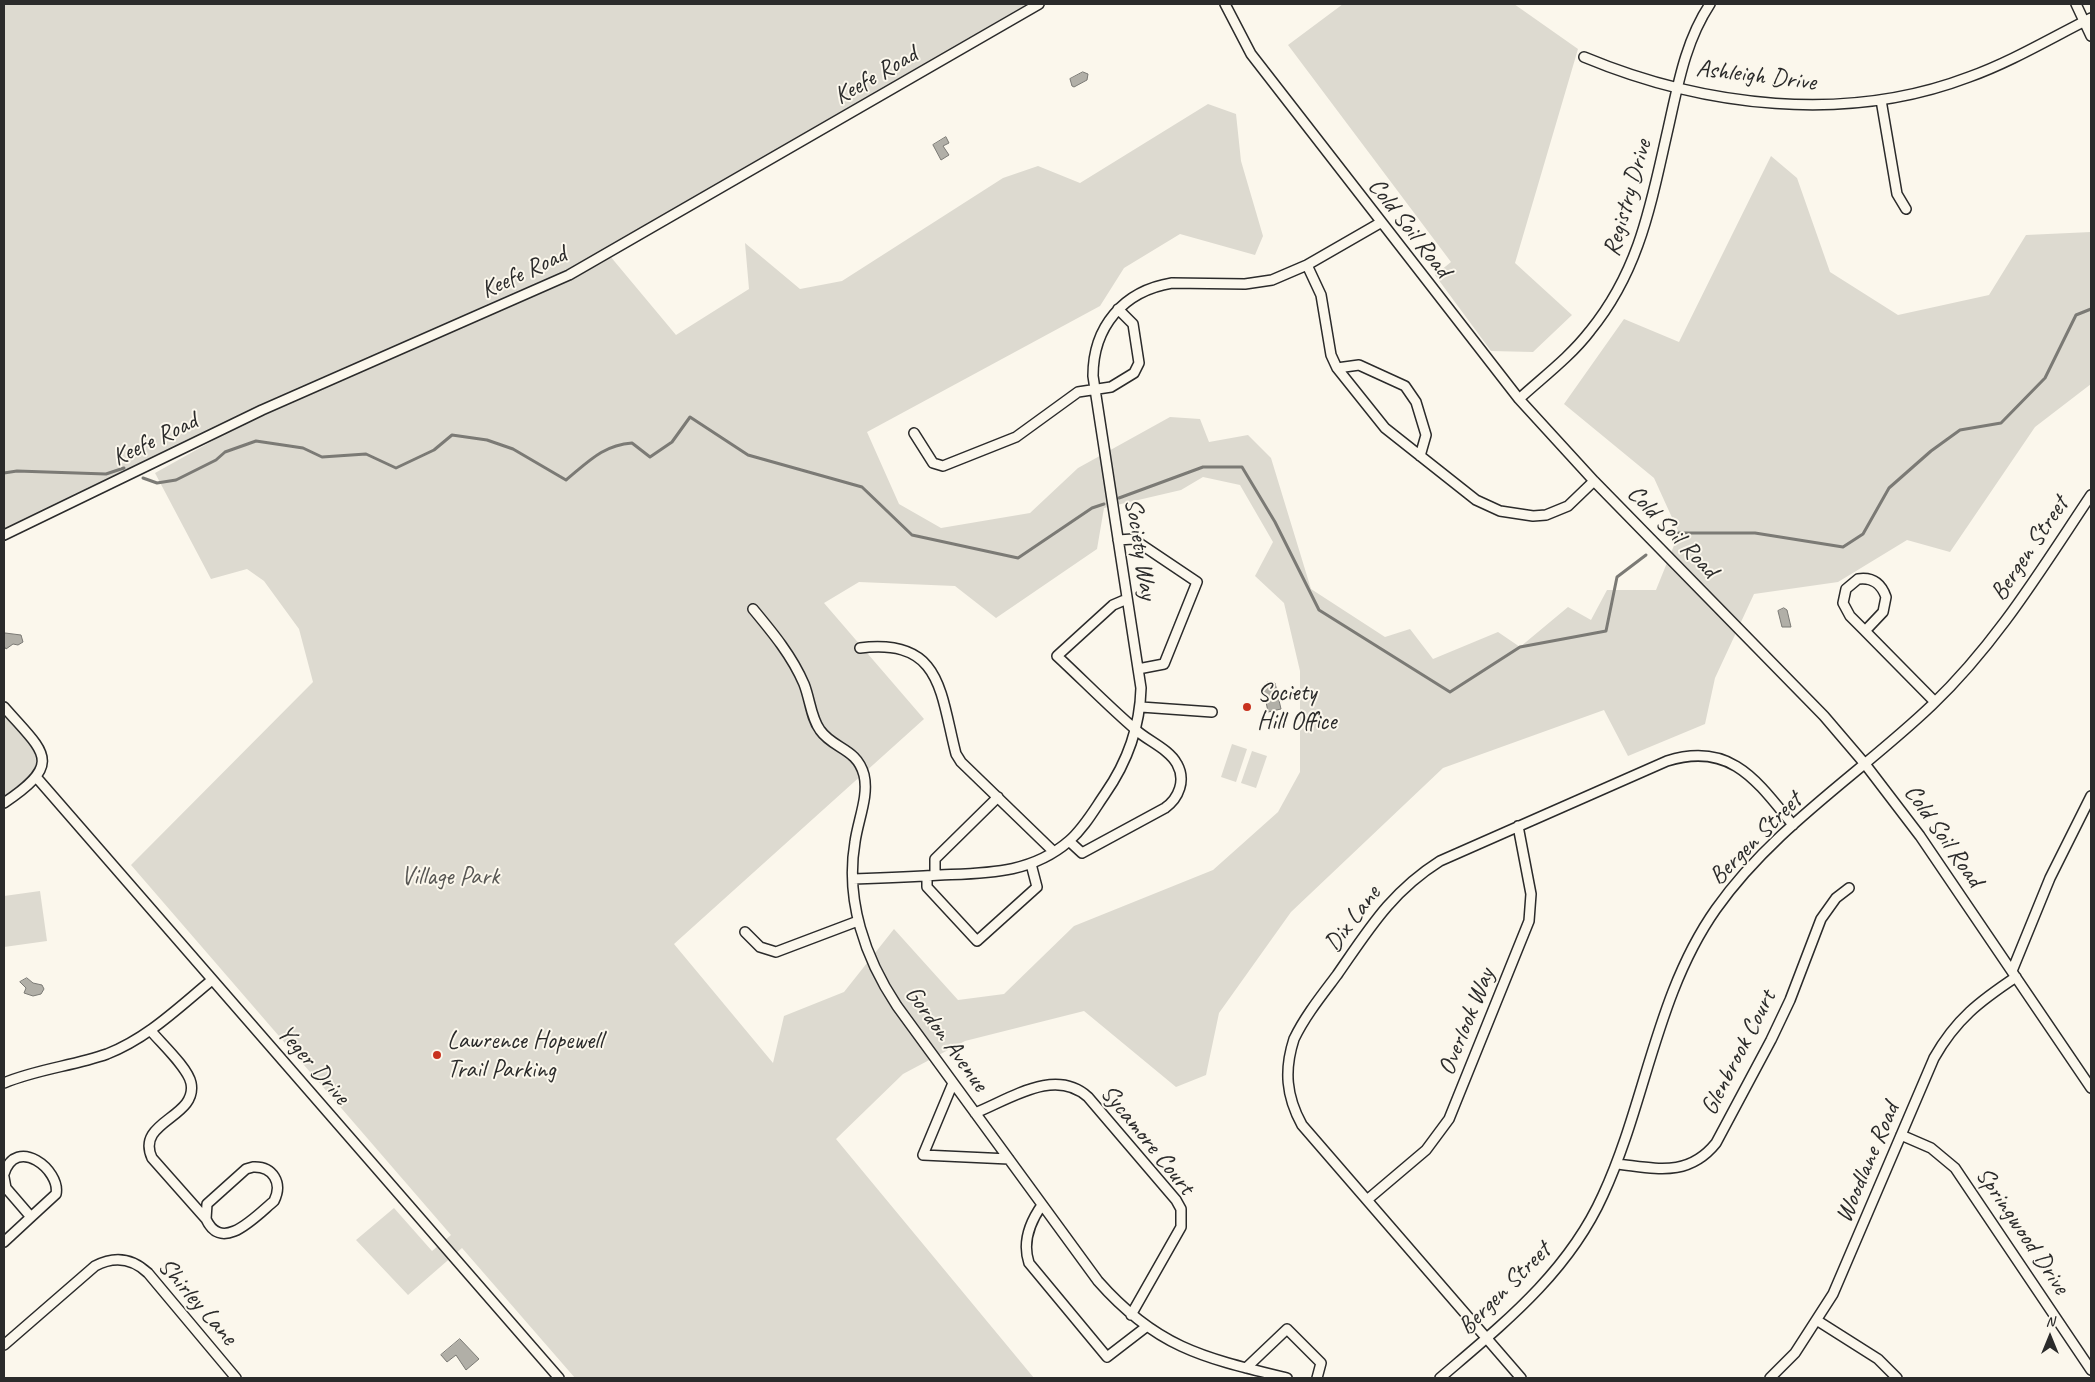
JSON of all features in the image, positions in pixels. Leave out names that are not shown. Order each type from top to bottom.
[{"type":"street","name":"Keefe Road","points":[[4,535],[262,410],[569,275],[1039,4]]},
{"type":"street","name":"Cold Soil Road","points":[[1225,4],[1250,54],[1518,399],[1594,481],[1824,716],[1865,764],[1920,836],[2091,1088]]},
{"type":"street","name":"Registry Drive","points":[[1518,399],[1589,333],[1613,300],[1629,271],[1646,224],[1678,86],[1693,33],[1710,4]]},
{"type":"street","points":[[2076,4],[2088,19],[2091,36]]},
{"type":"street","name":"Ashleigh Drive","points":[[1584,56],[1636,76],[1678,86],[1774,104],[1842,105],[1918,93],[1969,77],[1997,66],[2088,19]]},
{"type":"street","points":[[1881,100],[1897,194],[1906,209]]},
{"type":"street","name":"Society Way","points":[[853,879],[998,872],[1031,864],[1054,852],[1069,841],[1086,823],[1108,790],[1131,747],[1140,708],[1138,669],[1095,390],[1093,362],[1101,333],[1118,309],[1134,296],[1172,283],[1256,283],[1290,274],[1380,223]]},
{"type":"street","points":[[1308,265],[1320,294],[1331,355],[1337,368],[1385,428],[1476,500],[1488,507],[1533,516],[1556,512],[1576,500],[1594,481]]},
{"type":"street","points":[[914,433],[933,463],[944,466],[1016,436],[1078,392],[1111,387],[1138,369],[1139,363],[1133,324],[1118,309]]},
{"type":"street","points":[[1337,368],[1359,365],[1405,386],[1416,402],[1426,435],[1420,456]]},
{"type":"street","name":"Bergen Street","points":[[1440,1378],[1528,1302],[1567,1256],[1598,1205],[1617,1164],[1673,990],[1687,958],[1715,910],[1760,855],[1935,702],[1965,671],[2012,614],[2091,495]]},
{"type":"street","points":[[1118,540],[1133,539],[1197,582],[1164,664],[1138,669]]},
{"type":"street","points":[[1865,631],[1883,612],[1886,597],[1878,583],[1864,578],[1851,583],[1846,588],[1843,603],[1850,616],[1935,702]]},
{"type":"street","points":[[1069,841],[1082,853],[1165,808],[1176,799],[1182,782],[1178,765],[1173,758],[1136,731],[1057,656],[1113,605],[1127,599]]},
{"type":"street","name":"Gordon Avenue","points":[[753,609],[784,648],[795,666],[820,731],[853,755],[864,774],[865,797],[854,847],[853,879],[858,921],[872,964],[883,986],[1098,1282],[1131,1315],[1189,1351],[1212,1360],[1287,1378]]},
{"type":"street","points":[[860,648],[892,647],[906,650],[925,662],[937,681],[956,754],[961,762],[1054,852]]},
{"type":"street","points":[[4,707],[38,746],[42,762],[37,778],[4,803]]},
{"type":"street","points":[[1140,708],[1212,712]]},
{"type":"street","name":"Dix Lane","points":[[1486,1338],[1302,1125],[1290,1098],[1287,1070],[1294,1039],[1299,1027],[1383,910],[1405,886],[1440,861],[1667,761],[1692,755],[1719,758],[1742,768],[1753,777],[1793,825]]},
{"type":"street","name":"Yeger Drive","points":[[37,778],[554,1377]]},
{"type":"street","points":[[2014,974],[2050,878],[2091,796]]},
{"type":"street","points":[[998,797],[935,858],[927,887],[977,941],[1037,887],[1031,864]]},
{"type":"street","name":"Overlook Way","points":[[1367,1200],[1432,1143],[1449,1120],[1459,1098],[1529,921],[1531,894],[1518,826]]},
{"type":"street","name":"Glenbrook Court","points":[[1617,1164],[1678,1168],[1699,1160],[1716,1143],[1771,1040],[1793,992],[1821,919],[1836,898],[1849,888]]},
{"type":"street","points":[[745,932],[760,947],[776,952],[858,921]]},
{"type":"street","name":"Woodlane Road","points":[[1770,1378],[1796,1353],[1818,1321],[1848,1265],[1901,1135],[1934,1058],[1944,1040],[1972,1008],[2014,974]]},
{"type":"street","points":[[4,1083],[42,1070],[107,1054],[151,1031],[212,980]]},
{"type":"street","points":[[151,1031],[188,1075],[191,1091],[184,1106],[154,1131],[148,1144],[149,1152],[214,1231],[220,1234],[236,1232],[274,1201],[278,1186],[277,1179],[267,1169],[260,1167],[246,1169],[211,1199],[205,1211],[206,1219]]},
{"type":"street","points":[[953,1083],[923,1155],[1009,1159]]},
{"type":"street","name":"Sycamore Court","points":[[975,1113],[1044,1085],[1059,1083],[1074,1087],[1088,1097],[1176,1200],[1181,1209],[1181,1227],[1131,1315]]},
{"type":"street","name":"Springwood Drive","points":[[1901,1135],[1931,1148],[1955,1168],[2091,1370]]},
{"type":"street","points":[[4,1174],[11,1161],[23,1156],[30,1156],[40,1163],[56,1182],[56,1194],[4,1242]]},
{"type":"street","points":[[4,1177],[6,1188],[31,1217]]},
{"type":"street","points":[[1042,1205],[1035,1215],[1025,1244],[1029,1263],[1106,1357],[1146,1326]]},
{"type":"street","name":"Shirley Lane","points":[[4,1345],[95,1266],[105,1261],[123,1259],[141,1266],[148,1273],[236,1378]]},
{"type":"street","points":[[1818,1321],[1878,1359],[1897,1378]]},
{"type":"street","points":[[1246,1368],[1287,1329],[1321,1364],[1317,1378]]},
{"type":"street","points":[[1486,1338],[1522,1378]]},
{"type":"green space","name":"Village Park","points":[[4,4],[1037,4],[610,256],[676,335],[749,289],[745,243],[800,289],[842,281],[1003,178],[1038,166],[1080,183],[1208,104],[1236,114],[1241,161],[1263,236],[1255,255],[1180,234],[1124,268],[1100,306],[867,432],[899,504],[941,528],[1030,513],[1078,468],[1170,417],[1200,419],[1209,442],[1248,435],[1271,458],[1311,589],[1385,637],[1410,629],[1433,659],[1498,632],[1520,647],[1568,607],[1591,620],[1607,590],[1656,590],[1679,533],[1654,478],[1564,404],[1624,319],[1679,342],[1771,156],[1797,178],[1830,272],[1898,315],[1989,295],[2026,235],[2091,232],[2091,384],[2035,427],[1950,552],[1907,540],[1838,582],[1754,594],[1715,678],[1705,724],[1628,756],[1604,710],[1443,768],[1291,912],[1219,1013],[1206,1075],[1176,1087],[1084,1011],[965,1041],[903,1074],[836,1139],[1034,1378],[575,1378],[462,1248],[408,1295],[356,1240],[394,1208],[432,1251],[451,1235],[131,865],[313,682],[299,629],[264,581],[247,569],[211,579],[155,473],[266,411],[4,533]],"holes":[[[1203,477],[1240,485],[1273,542],[1255,576],[1284,603],[1300,671],[1300,772],[1278,812],[1213,870],[1074,926],[1004,994],[958,1000],[894,929],[844,992],[784,1016],[773,1063],[674,944],[924,719],[824,603],[859,582],[955,586],[996,618],[1097,549],[1104,508],[1181,490]]]},
{"type":"green space","points":[[1343,4],[1514,4],[1578,49],[1515,263],[1572,315],[1533,352],[1491,351],[1435,275],[1451,262],[1288,45]]},
{"type":"green space","points":[[4,711],[35,746],[39,754],[36,776],[4,799]]},
{"type":"green space","points":[[1232,744],[1247,749],[1236,782],[1221,777]]},
{"type":"green space","points":[[1252,751],[1267,756],[1256,788],[1241,783]]},
{"type":"green space","points":[[40,891],[47,941],[4,947],[4,896]]},
{"type":"shaded area","points":[[1083,72],[1088,74],[1087,80],[1074,87],[1072,86],[1070,79]]},
{"type":"shaded area","points":[[946,137],[949,143],[943,146],[949,155],[941,160],[933,145]]},
{"type":"shaded area","points":[[1784,608],[1787,610],[1791,627],[1782,627],[1778,611]]},
{"type":"shaded area","points":[[5,633],[21,635],[23,642],[18,645],[13,644],[6,649],[4,646]]},
{"type":"shaded area","points":[[1268,682],[1275,683],[1281,709],[1268,712],[1263,686]]},
{"type":"shaded area","points":[[27,978],[33,983],[42,985],[44,989],[41,994],[33,996],[24,993],[26,988],[20,982]]},
{"type":"shaded area","points":[[460,1339],[479,1359],[466,1370],[456,1355],[447,1362],[441,1355]]},
{"type":"waterway","points":[[1672,535],[1679,533],[1755,533],[1843,547],[1863,534],[1889,488],[1931,451],[1960,430],[2001,423],[2045,378],[2076,315],[2091,309]]},
{"type":"waterway","points":[[143,478],[157,483],[176,480],[216,460],[225,452],[256,441],[303,448],[322,457],[366,454],[396,468],[434,450],[452,435],[487,440],[513,449],[566,480],[596,456],[622,444],[632,443],[650,457],[672,442],[690,417],[748,455],[862,487],[912,535],[1018,558],[1092,508],[1104,504]]},
{"type":"waterway","points":[[1119,498],[1203,467],[1242,467],[1275,522],[1319,610],[1450,692],[1520,647],[1606,631],[1617,577],[1646,555]]},
{"type":"waterway","points":[[4,473],[17,471],[106,474],[124,468]]},
{"type":"place","name":"Society Hill Office","points":[[1247,707]]},
{"type":"place","name":"Lawrence Hopewell Trail Parking","points":[[437,1055]]}]
